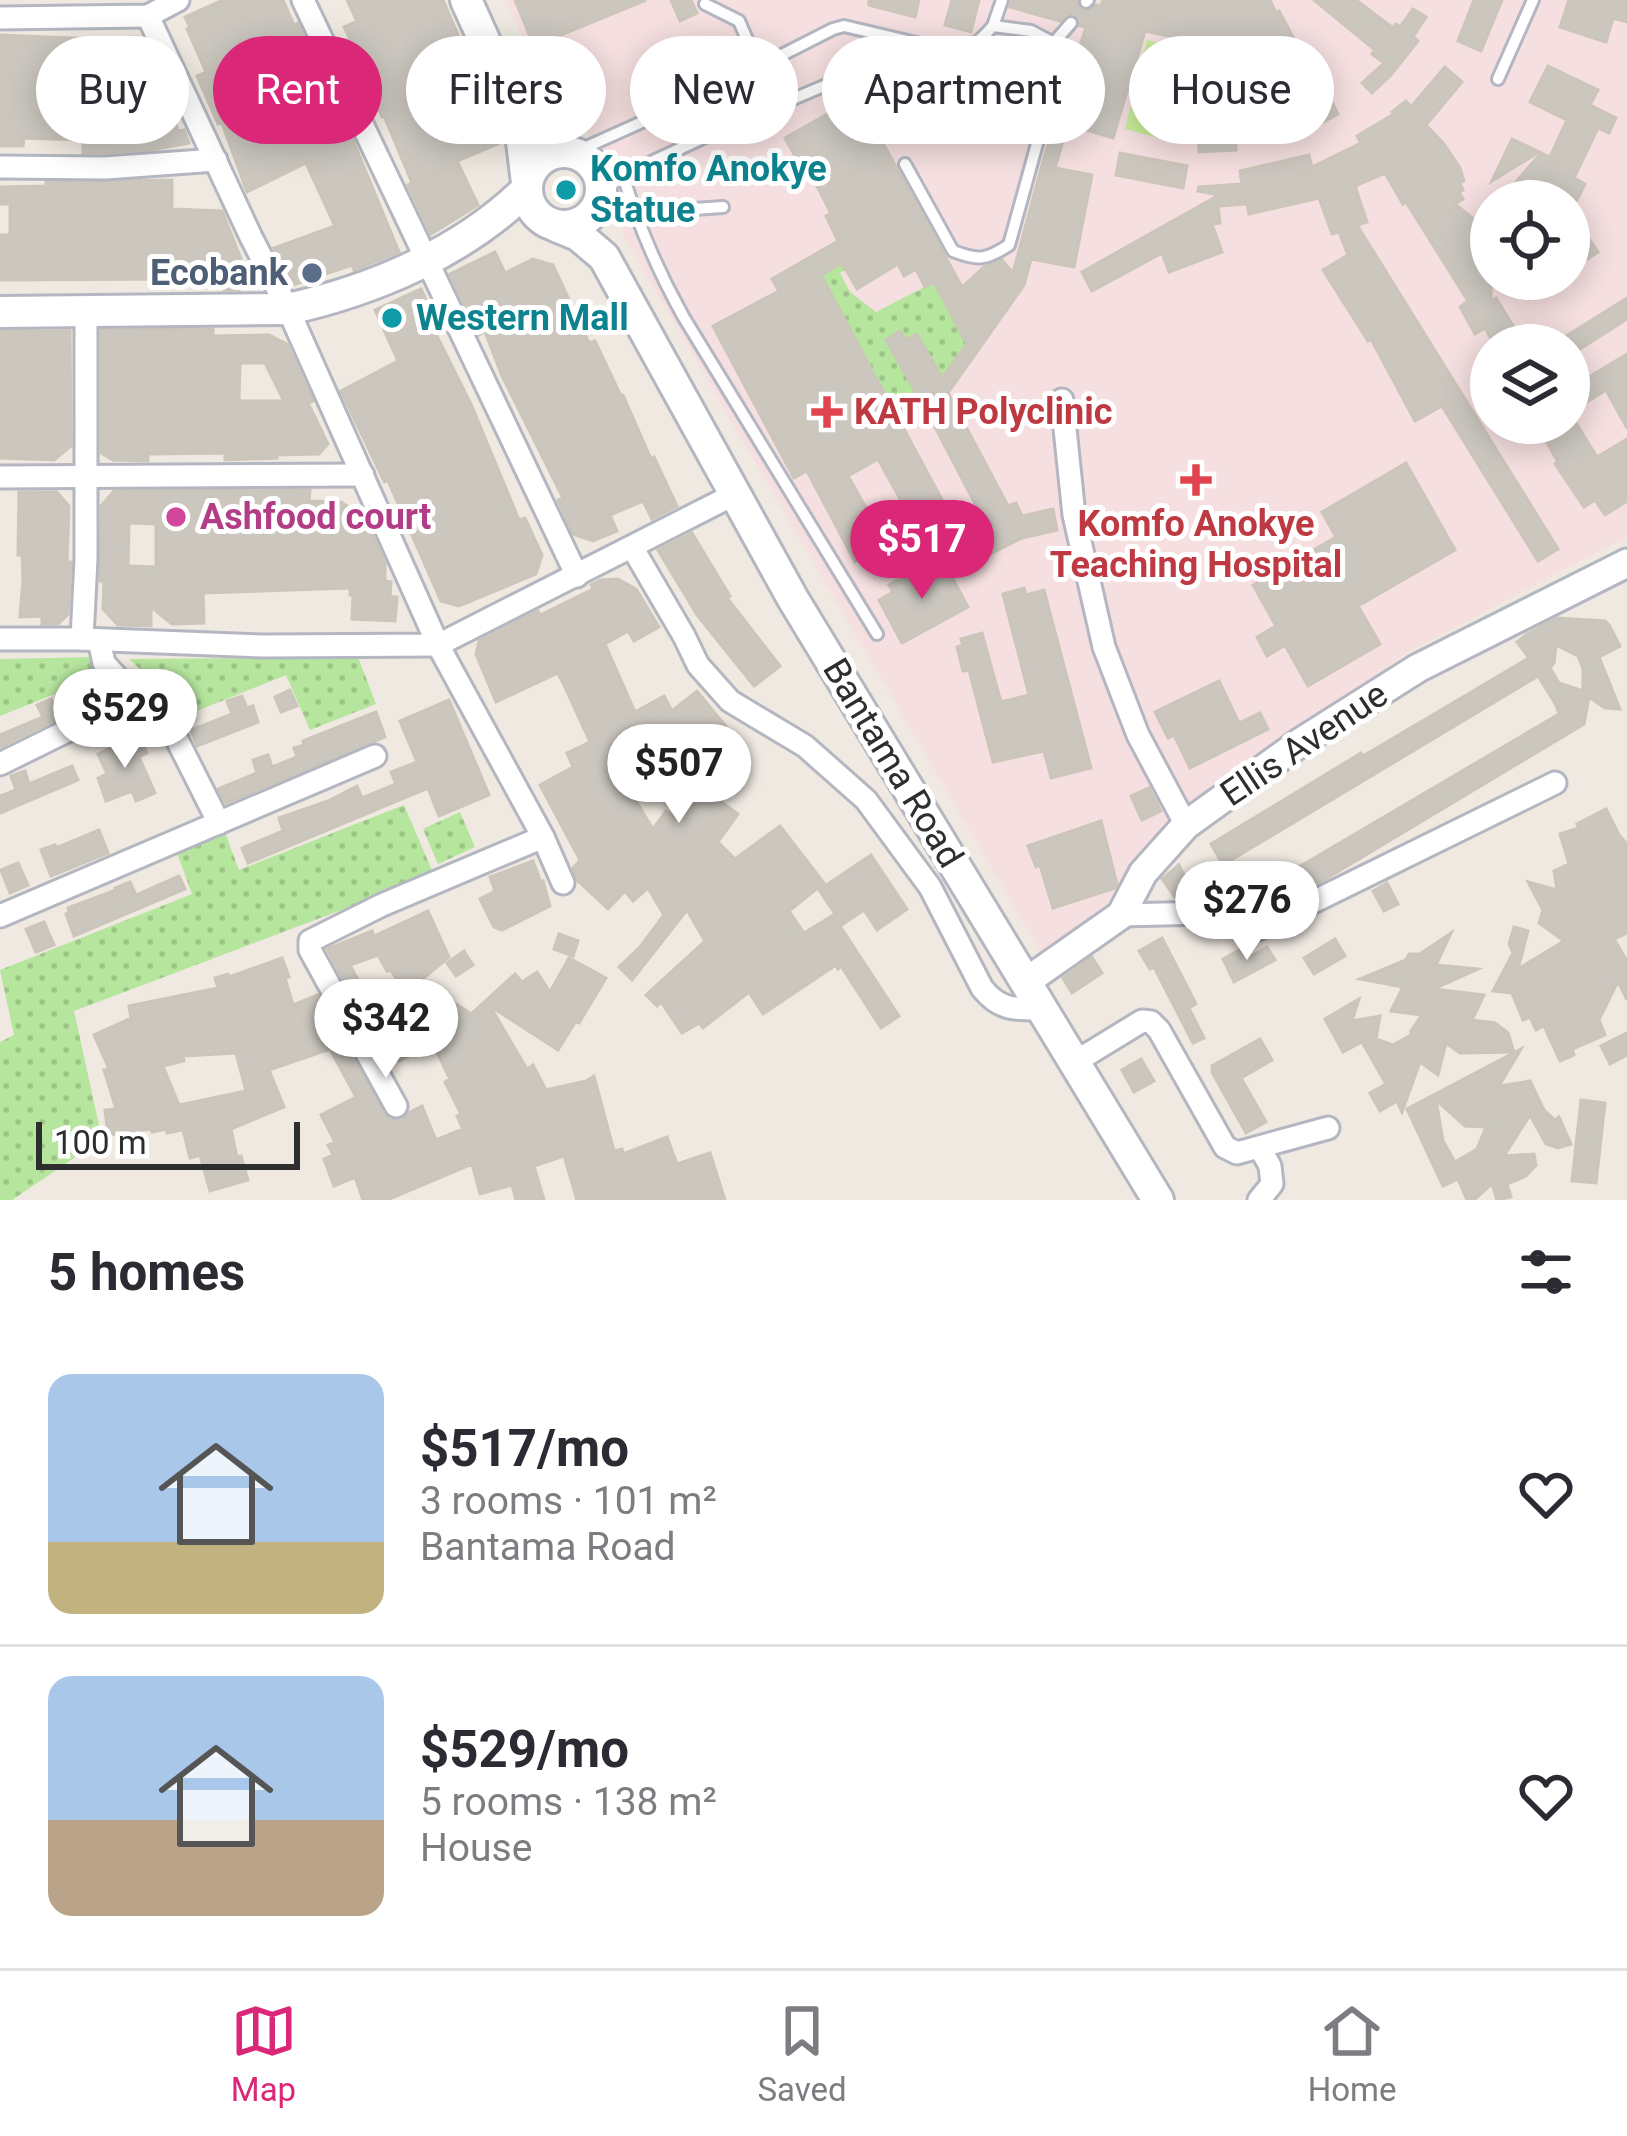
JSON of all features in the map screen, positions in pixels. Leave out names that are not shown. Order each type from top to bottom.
[{"type":"main road","points":[[466,0],[519,117],[535,213],[578,236],[604,257]]},
{"type":"main road","points":[[488,0],[535,103],[570,152],[598,172],[607,192],[604,257]]},
{"type":"main road","points":[[0,312],[288,309],[334,298],[385,280],[499,217],[545,157],[570,152]]},
{"type":"main road","points":[[499,217],[568,227],[580,223],[607,192]]},
{"type":"main road","name":"Bantama Road","points":[[604,257],[793,599],[1158,1200]]},
{"type":"street","points":[[0,18],[148,16],[178,0]]},
{"type":"street","points":[[303,0],[577,576]]},
{"type":"street","points":[[148,16],[288,309],[438,645],[543,837],[563,883]]},
{"type":"street","points":[[0,166],[105,168],[216,160]]},
{"type":"street","points":[[86,312],[90,639],[123,685],[160,706],[219,823]]},
{"type":"street","points":[[1062,400],[1073,514],[1104,647],[1138,735],[1186,825]]},
{"type":"street","points":[[0,477],[363,475]]},
{"type":"street","points":[[0,639],[438,645],[733,495]]},
{"type":"street","points":[[632,547],[698,665],[730,701],[805,746],[866,800],[930,887],[993,1002],[1016,1010],[1043,1009]]},
{"type":"street","name":"Ellis Avenue","points":[[1027,981],[1121,915],[1143,873],[1186,825],[1301,742],[1418,668],[1627,562]]},
{"type":"street","points":[[0,764],[140,695]]},
{"type":"street","points":[[0,916],[375,756]]},
{"type":"street","points":[[1121,915],[1207,913],[1258,929],[1555,783]]},
{"type":"street","points":[[395,1106],[310,950],[310,941],[543,837]]},
{"type":"street","points":[[1075,1062],[1142,1021],[1151,1022],[1225,1147],[1237,1153],[1328,1127]]},
{"type":"street","points":[[1259,1200],[1272,1184],[1270,1166],[1260,1148]]},
{"type":"lane","points":[[798,47],[844,26],[946,50],[961,49],[977,44],[993,26],[1002,0]]},
{"type":"lane","points":[[1498,79],[1533,0]]},
{"type":"lane","points":[[705,4],[740,21],[746,36]]},
{"type":"lane","points":[[1060,36],[1071,23]]},
{"type":"lane","points":[[993,26],[1040,36]]},
{"type":"lane","points":[[570,152],[630,126]]},
{"type":"lane","points":[[692,144],[607,192],[634,212],[683,316],[878,634]]},
{"type":"lane","points":[[905,164],[953,251],[988,259],[1010,245],[1037,144]]},
{"type":"lane","points":[[634,212],[723,207]]},
{"type":"shaded area","name":"Komfo Anokye Teaching Hospital","points":[[505,0],[1627,0],[1627,537],[1408,652],[1168,826],[1101,909],[1041,953],[623,235],[621,185],[598,144],[606,144],[606,36],[522,36]]},
{"type":"green space","points":[[828,246],[837,263],[849,257],[854,265],[840,273],[850,292],[876,312],[934,282],[960,331],[1004,293],[939,382],[919,381],[937,370],[917,335],[906,341],[900,332],[886,339],[915,393],[891,406],[812,257]]},
{"type":"green space","points":[[93,657],[102,672],[97,677],[0,716],[0,659]]},
{"type":"green space","points":[[358,657],[376,704],[310,730],[286,675],[182,717],[168,696],[129,659]]},
{"type":"green space","points":[[404,805],[434,875],[74,1011],[102,1139],[12,1200],[0,1200],[0,1042],[14,1035],[0,970],[192,894],[177,853],[224,830],[239,870]]},
{"type":"green space","points":[[460,812],[475,847],[438,864],[423,829]]},
{"type":"building","points":[[223,0],[283,0],[304,36],[213,36],[213,113],[197,76],[206,72],[185,17]]},
{"type":"building","points":[[347,0],[443,0],[459,36],[406,36],[406,144],[497,144],[457,161],[478,205],[431,234],[382,117],[382,36],[348,36],[344,27],[357,21]]},
{"type":"building","points":[[515,0],[646,0],[558,36],[530,36]]},
{"type":"building","points":[[671,0],[691,0],[697,13],[680,21]]},
{"type":"building","points":[[869,0],[919,0],[915,17],[869,5]]},
{"type":"building","points":[[952,0],[979,0],[971,32],[945,25]]},
{"type":"building","points":[[1012,0],[1077,0],[1078,8],[1085,12],[1101,6],[1103,0],[1270,0],[1292,36],[1170,36],[1145,31],[1144,36],[1129,36],[1129,84],[1113,138],[1105,136],[1105,36],[1083,36],[1086,27],[1080,26],[1074,14],[1060,21],[1010,7]]},
{"type":"building","points":[[1314,0],[1356,0],[1393,28],[1400,27],[1413,9],[1426,17],[1413,37],[1418,41],[1372,93],[1362,83],[1384,63],[1372,54],[1375,50]]},
{"type":"building","points":[[1474,0],[1502,0],[1481,51],[1458,41]]},
{"type":"building","points":[[1569,0],[1627,0],[1627,22],[1613,18],[1606,42],[1560,27]]},
{"type":"building","points":[[0,35],[36,37],[36,138],[24,138],[23,146],[0,146]]},
{"type":"building","points":[[1548,66],[1598,90],[1590,105],[1616,118],[1609,133],[1598,128],[1574,178],[1578,180],[1518,180],[1541,153],[1550,157],[1567,120],[1530,102]]},
{"type":"building","points":[[1445,67],[1462,82],[1426,125],[1444,144],[1464,181],[1459,192],[1463,199],[1455,204],[1470,216],[1470,300],[1497,300],[1512,324],[1470,325],[1460,307],[1468,301],[1385,173],[1355,186],[1367,222],[1357,225],[1470,407],[1470,444],[1493,444],[1558,549],[1538,561],[1442,406],[1415,421],[1371,339],[1368,341],[1323,270],[1348,255],[1339,232],[1332,234],[1319,198],[1249,214],[1247,204],[1218,206],[1220,223],[1212,224],[1222,252],[1169,272],[1162,253],[1092,291],[1082,272],[1219,195],[1198,191],[1199,187],[1242,184],[1240,171],[1309,155],[1312,167],[1361,143],[1357,136],[1394,114],[1406,101],[1411,107]]},
{"type":"building","points":[[822,117],[822,144],[883,144],[962,287],[984,267],[1002,260],[1013,273],[1049,144],[1062,144],[1055,168],[1092,175],[1074,267],[1031,259],[1024,285],[948,393],[1008,506],[1016,503],[1022,516],[1053,509],[1057,530],[1022,538],[986,556],[971,522],[982,517],[923,404],[898,418],[948,511],[855,562],[807,471],[794,478],[713,326],[779,291],[772,279],[838,241],[826,216],[831,213],[788,144],[798,144],[798,131]],"holes":[[[842,263],[857,289],[898,264],[904,276],[916,269],[925,287],[934,282],[967,344],[942,378],[917,334],[906,340],[900,331],[886,340],[916,393],[891,406],[821,275]],[[878,459],[903,504],[873,520],[848,476]]]},
{"type":"building","points":[[1512,139],[1539,152],[1494,180]]},
{"type":"building","points":[[83,144],[184,144],[151,150],[83,153]]},
{"type":"building","points":[[230,144],[355,144],[399,252],[354,270],[352,265],[293,285],[274,248],[335,226],[306,163],[247,192]]},
{"type":"building","points":[[1199,144],[1236,144],[1236,150],[1199,152]]},
{"type":"building","points":[[1120,153],[1187,166],[1183,188],[1116,175]]},
{"type":"building","points":[[172,180],[172,209],[222,211],[249,279],[239,279],[239,290],[224,290],[224,278],[0,280],[0,235],[10,235],[10,204],[0,204],[0,187]]},
{"type":"building","points":[[495,252],[505,273],[533,259],[553,265],[589,343],[595,341],[677,506],[652,519],[643,501],[610,515],[617,531],[593,541],[573,534],[558,500],[563,498],[485,332],[479,335],[450,274]]},
{"type":"building","points":[[421,289],[437,323],[432,326],[471,404],[519,520],[525,518],[542,555],[536,574],[459,606],[441,601],[385,474],[385,483],[341,391],[398,361],[375,310]]},
{"type":"building","points":[[1627,298],[1627,319],[1590,343],[1590,324],[1586,324]]},
{"type":"building","points":[[213,329],[213,336],[269,335],[287,344],[328,444],[319,454],[277,458],[225,460],[225,453],[148,454],[148,461],[113,460],[101,453],[101,330]],"holes":[[[240,363],[265,363],[284,401],[239,401]]]},
{"type":"building","points":[[0,331],[70,331],[71,446],[54,460],[0,458]]},
{"type":"building","points":[[1627,354],[1627,428],[1606,390],[1590,400],[1590,376]]},
{"type":"building","points":[[1627,439],[1627,501],[1605,515],[1595,500],[1584,507],[1548,444],[1589,444],[1597,457]]},
{"type":"building","points":[[1406,463],[1455,550],[1358,606],[1380,644],[1308,686],[1285,645],[1267,656],[1257,637],[1276,626],[1253,585],[1336,537],[1322,512]]},
{"type":"building","points":[[310,490],[309,501],[341,502],[365,518],[385,563],[390,597],[397,597],[395,621],[352,619],[350,588],[203,593],[204,623],[172,624],[151,607],[151,626],[118,625],[103,609],[104,581],[100,581],[101,506],[114,491]],"holes":[[[129,523],[156,524],[156,567],[128,566]]]},
{"type":"building","points":[[19,492],[57,492],[69,506],[68,614],[58,624],[42,624],[42,616],[20,617]]},
{"type":"building","points":[[692,533],[727,598],[780,666],[754,686],[697,615],[658,550]]},
{"type":"building","points":[[944,563],[968,607],[902,643],[879,600],[893,592],[889,585],[909,574],[913,581]]},
{"type":"building","points":[[618,579],[636,589],[659,627],[634,641],[628,631],[605,644],[635,712],[664,696],[672,711],[697,691],[728,729],[636,801],[653,829],[666,811],[678,820],[701,787],[738,814],[718,842],[735,859],[780,826],[824,883],[789,911],[804,933],[835,914],[819,890],[871,855],[907,909],[877,930],[864,910],[840,926],[899,1016],[881,1028],[836,965],[763,1014],[749,992],[703,1028],[699,1023],[682,1033],[661,1002],[657,1006],[646,995],[705,941],[687,910],[632,980],[619,967],[664,915],[648,888],[633,901],[625,891],[608,909],[577,880],[573,868],[580,860],[540,785],[573,767],[567,753],[590,742],[558,673],[496,702],[476,654],[479,641],[593,589],[591,585],[601,580]]},
{"type":"building","points":[[1024,588],[1026,595],[1044,590],[1091,768],[1051,778],[1044,751],[993,762],[969,670],[963,671],[957,647],[963,645],[961,639],[982,633],[1001,702],[1029,695],[1003,594]]},
{"type":"building","points":[[1557,618],[1605,621],[1620,646],[1599,657],[1620,709],[1605,708],[1589,697],[1584,724],[1324,880],[1252,914],[1243,900],[1559,714],[1538,676],[1223,865],[1211,844],[1529,658],[1517,642]],"holes":[[[1556,645],[1578,656],[1583,669],[1583,691],[1559,683],[1550,668]]]},
{"type":"building","points":[[1219,681],[1239,723],[1260,713],[1268,729],[1190,768],[1174,735],[1168,738],[1155,712]]},
{"type":"building","points":[[290,690],[297,706],[281,712],[275,697]]},
{"type":"building","points":[[98,694],[100,698],[0,747],[0,735],[43,717],[37,705],[51,699],[57,711]]},
{"type":"building","points":[[242,696],[247,708],[253,706],[258,722],[197,746],[191,730],[232,714],[227,701]]},
{"type":"building","points":[[449,700],[489,795],[439,816],[428,788],[248,863],[242,848],[283,831],[279,818],[357,786],[362,798],[396,784],[391,772],[417,762],[400,721]]},
{"type":"building","points":[[376,712],[385,737],[226,803],[218,789],[257,773],[253,760],[268,755],[272,767],[297,757],[294,748],[304,745],[303,741]]},
{"type":"building","points":[[139,735],[147,753],[139,757],[155,793],[136,801],[132,791],[106,801],[98,778],[107,774],[98,754]]},
{"type":"building","points":[[72,766],[78,780],[0,813],[0,796],[16,790],[11,776],[25,771],[29,784]]},
{"type":"building","points":[[1149,788],[1161,811],[1142,820],[1131,796]]},
{"type":"building","points":[[1606,809],[1627,844],[1627,933],[1614,939],[1627,961],[1627,1000],[1618,981],[1599,1020],[1605,1035],[1572,1049],[1574,1055],[1560,1061],[1544,1026],[1536,1030],[1530,1017],[1523,1020],[1512,993],[1493,991],[1513,953],[1509,944],[1514,927],[1528,931],[1518,969],[1564,941],[1539,923],[1543,910],[1528,882],[1557,890],[1554,871],[1569,864],[1560,834],[1579,828],[1577,824]]},
{"type":"building","points":[[1101,821],[1115,888],[1053,908],[1040,865],[1036,867],[1028,846]]},
{"type":"building","points":[[99,830],[108,853],[51,876],[41,850]]},
{"type":"building","points":[[533,861],[550,906],[502,930],[494,927],[480,899],[495,891],[490,877]]},
{"type":"building","points":[[18,863],[28,885],[10,893],[1,870]]},
{"type":"building","points":[[1179,865],[1190,888],[1175,897],[1162,879]]},
{"type":"building","points":[[179,876],[185,889],[74,936],[68,908],[130,882],[136,895]]},
{"type":"building","points":[[1387,883],[1398,904],[1384,911],[1373,891]]},
{"type":"building","points":[[428,911],[449,957],[420,981],[438,1008],[452,1001],[471,1014],[515,974],[522,982],[537,972],[550,992],[569,958],[606,978],[558,1050],[490,1006],[527,1069],[533,1065],[546,1090],[594,1076],[614,1151],[622,1149],[623,1154],[667,1137],[677,1164],[710,1153],[725,1200],[577,1200],[564,1156],[534,1166],[544,1200],[516,1200],[512,1185],[480,1194],[472,1164],[387,1200],[363,1200],[355,1177],[334,1186],[324,1159],[333,1155],[328,1145],[335,1142],[321,1115],[356,1097],[330,1049],[269,1070],[284,1107],[231,1129],[248,1180],[210,1191],[200,1155],[190,1158],[183,1130],[108,1135],[105,1110],[116,1109],[104,1070],[109,1069],[94,1035],[131,1018],[129,1006],[218,988],[215,978],[282,958],[293,1005],[318,995],[389,1120],[402,1120],[422,1106],[436,1140],[463,1129],[445,1082],[450,1079],[433,1044],[399,1061],[381,1027],[374,1011],[407,997],[391,970],[387,971],[378,955],[350,965],[371,1004],[360,1010],[327,949],[372,931],[374,936]],"holes":[[[236,1053],[246,1091],[179,1105],[163,1066],[184,1061],[183,1056]]]},
{"type":"building","points":[[44,922],[54,945],[36,952],[26,929]]},
{"type":"building","points":[[1451,933],[1436,965],[1478,969],[1434,989],[1484,995],[1472,1020],[1495,1023],[1508,1033],[1514,1052],[1460,1053],[1446,1043],[1438,1075],[1420,1062],[1402,1112],[1397,1101],[1380,1111],[1370,1093],[1386,1084],[1362,1042],[1343,1052],[1325,1019],[1359,999],[1352,1021],[1380,1016],[1376,1039],[1393,1045],[1411,1035],[1422,1015],[1391,1011],[1403,987],[1360,979],[1406,960],[1409,954],[1420,954]]},
{"type":"building","points":[[559,934],[578,941],[573,956],[554,949]]},
{"type":"building","points":[[1162,938],[1196,1004],[1189,1008],[1204,1038],[1193,1043],[1154,967],[1150,969],[1139,951]]},
{"type":"building","points":[[1335,939],[1345,956],[1314,974],[1304,958]]},
{"type":"building","points":[[1245,947],[1250,957],[1267,947],[1275,960],[1234,982],[1223,959]]},
{"type":"building","points":[[464,951],[473,965],[456,976],[447,963]]},
{"type":"building","points":[[1092,957],[1102,973],[1072,993],[1063,978]]},
{"type":"building","points":[[1627,1033],[1627,1055],[1610,1064],[1601,1046]]},
{"type":"building","points":[[1260,1039],[1272,1060],[1241,1078],[1266,1122],[1246,1133],[1212,1066]]},
{"type":"building","points":[[1521,1049],[1499,1086],[1530,1081],[1544,1110],[1555,1120],[1559,1117],[1571,1144],[1558,1148],[1546,1144],[1530,1115],[1504,1156],[1534,1154],[1536,1165],[1526,1176],[1507,1184],[1511,1197],[1497,1200],[1492,1184],[1474,1200],[1467,1200],[1458,1179],[1443,1186],[1407,1109]],"holes":[[[1436,1100],[1465,1126],[1486,1127],[1477,1149],[1455,1162],[1443,1141]]]},
{"type":"building","points":[[1141,1059],[1154,1081],[1134,1092],[1122,1070]]},
{"type":"building","points":[[1581,1100],[1605,1103],[1596,1183],[1572,1181]]},
{"type":"place","name":"Komfo Anokye Statue","points":[[566,190]]},
{"type":"place","name":"Ecobank","points":[[312,273]]},
{"type":"place","name":"Western Mall","points":[[392,318]]},
{"type":"place","name":"KATH Polyclinic","points":[[827,412]]},
{"type":"place","name":"Komfo Anokye Teaching Hospital","points":[[1196,480]]},
{"type":"place","name":"Ashfood court","points":[[176,517]]}]
